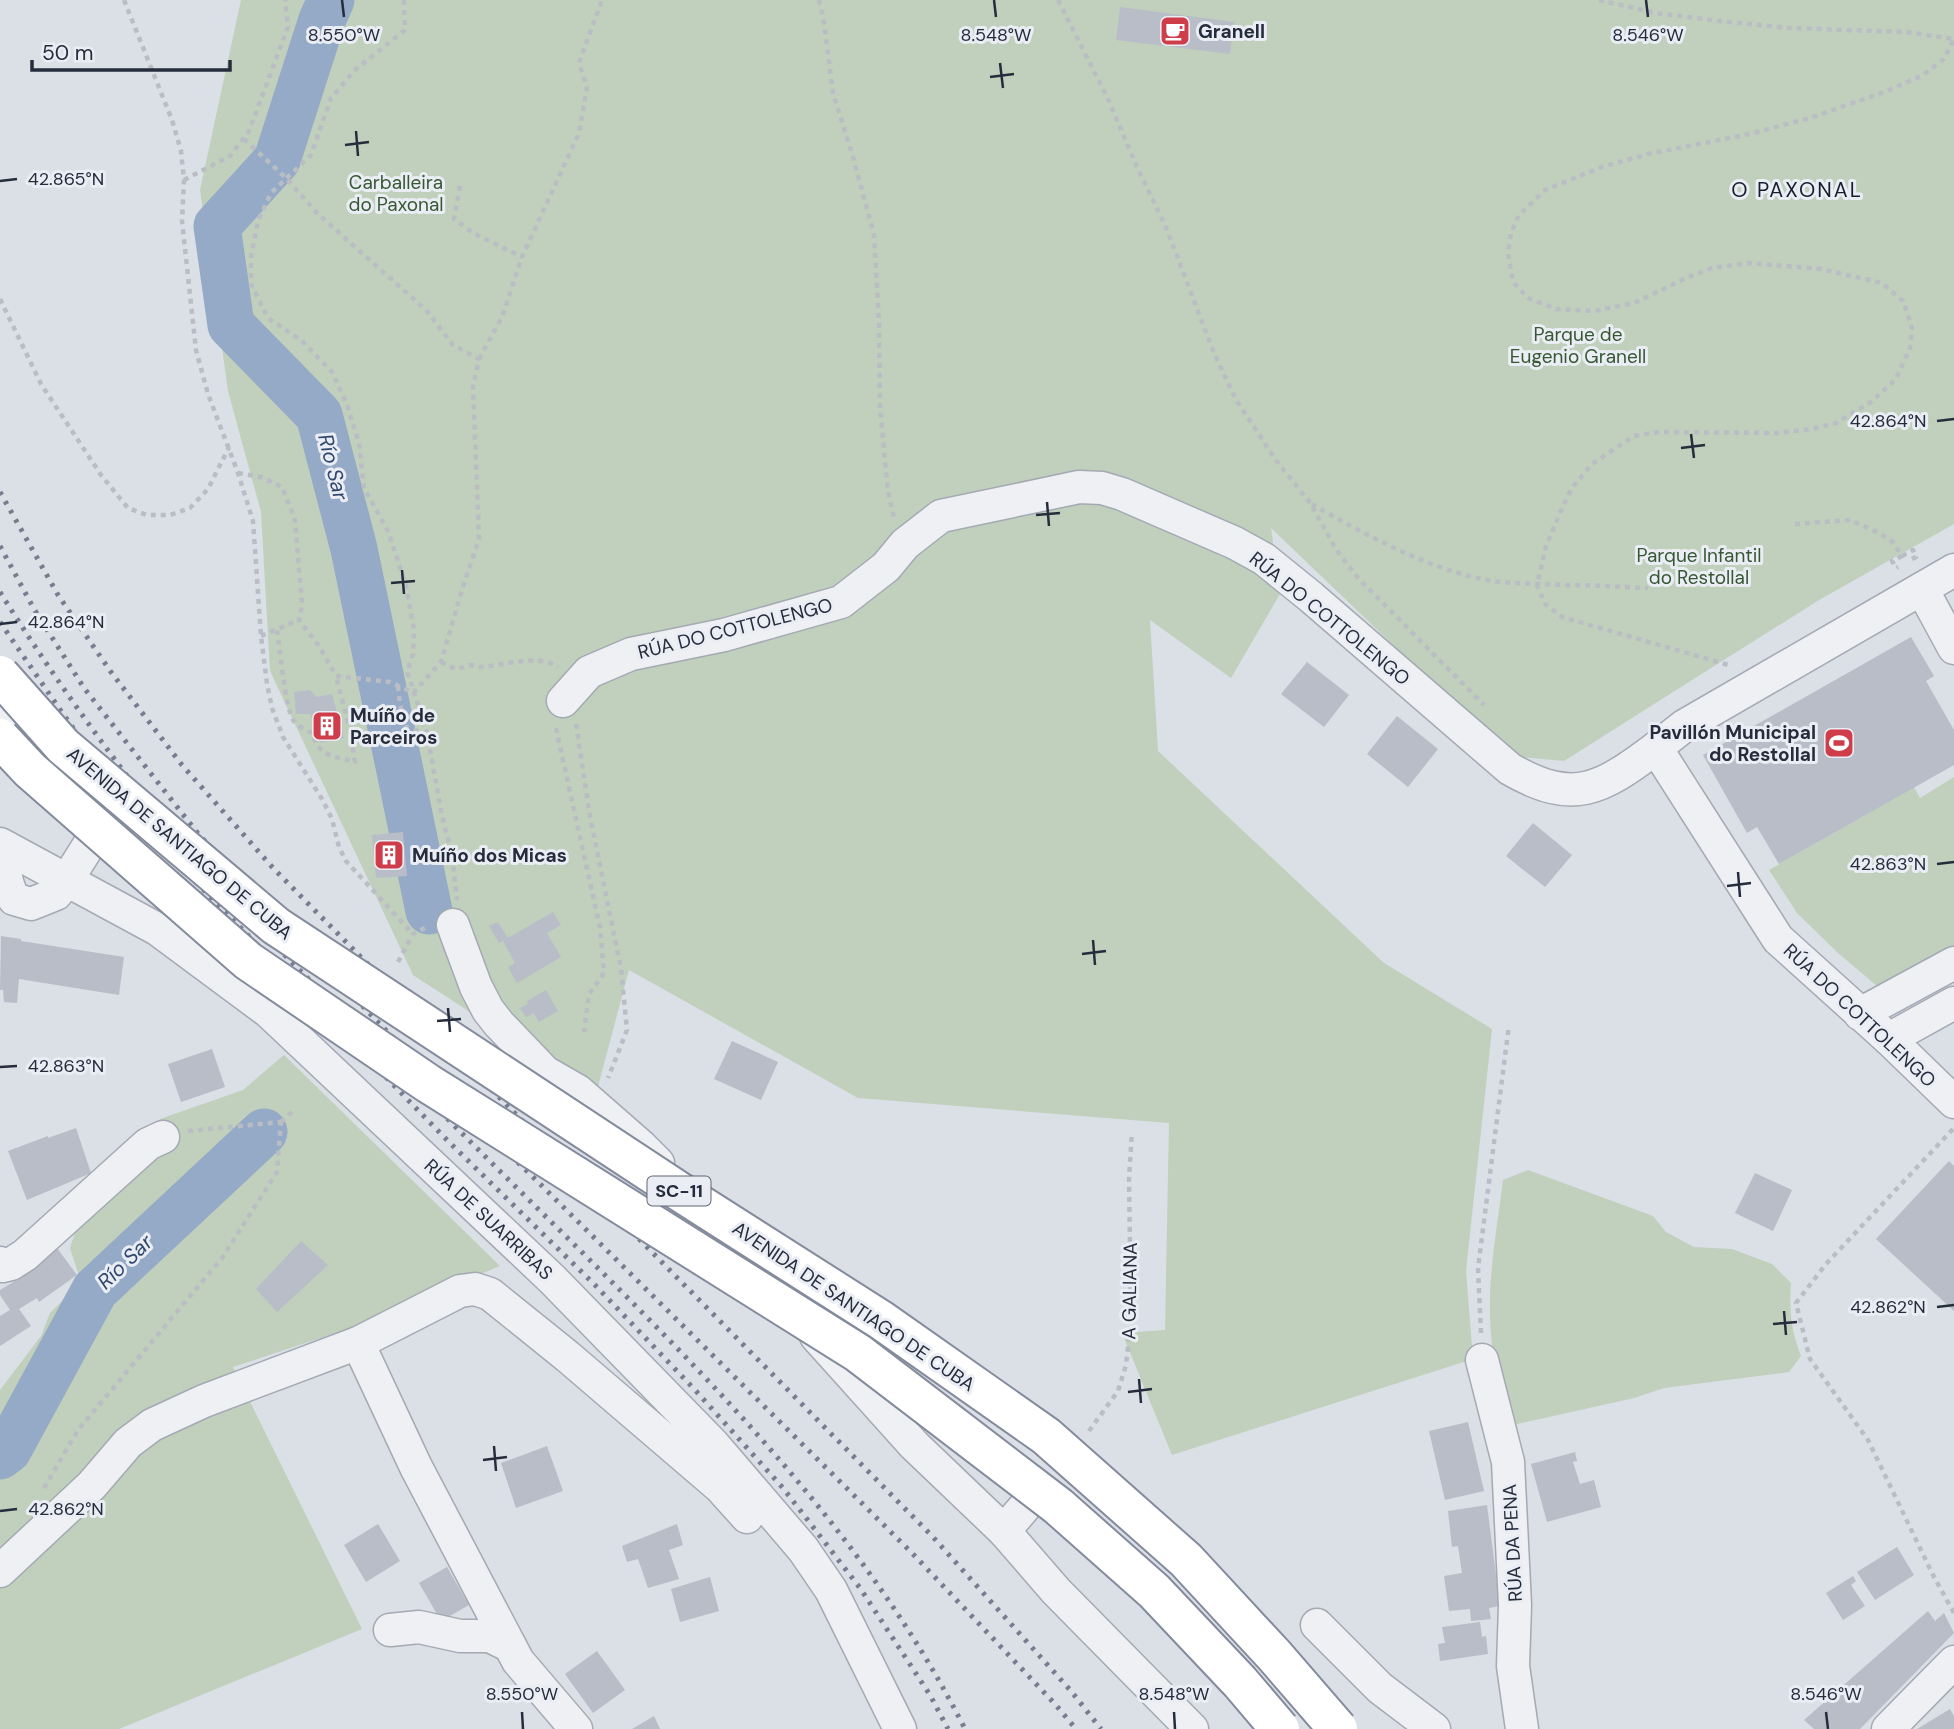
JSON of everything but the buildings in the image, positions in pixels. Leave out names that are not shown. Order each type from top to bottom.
[{"type":"highway","name":"AVENIDA DE SANTIAGO DE CUBA","points":[[0,675],[63,746],[276,926],[677,1190],[881,1320],[1046,1436],[1186,1560],[1338,1729]]},
{"type":"highway","name":"AVENIDA DE SANTIAGO DE CUBA","points":[[0,738],[30,770],[248,961],[429,1084],[858,1353],[1058,1506],[1154,1591],[1240,1682],[1280,1729]]},
{"type":"street","name":"RÚA DO COTTOLENGO","points":[[569,694],[589,672],[631,654],[724,635],[841,602],[886,567],[905,544],[941,516],[1079,487],[1102,488],[1235,543],[1264,559],[1510,769],[1523,777],[1560,789],[1586,789],[1601,785],[1656,748],[1778,939],[1954,1102]]},
{"type":"street","points":[[1656,748],[1684,726],[1954,570]]},
{"type":"street","points":[[1922,589],[1954,648]]},
{"type":"street","points":[[0,704],[107,816],[56,894],[15,904]]},
{"type":"street","points":[[3,846],[7,884],[15,904]]},
{"type":"street","name":"RÚA DE SUARRIBAS","points":[[3,846],[157,929],[269,1012],[552,1279],[713,1444],[803,1549],[831,1590],[900,1729]]},
{"type":"street","points":[[15,904],[126,912]]},
{"type":"street","points":[[453,925],[488,1010],[545,1072],[578,1091],[642,1147],[914,1446],[1004,1531],[1056,1591],[1192,1729]]},
{"type":"street","points":[[1880,1032],[1954,963]]},
{"type":"street","points":[[1880,1032],[1954,980]]},
{"type":"street","points":[[1880,1032],[1954,1003]]},
{"type":"street","points":[[1880,1032],[1954,1018]]},
{"type":"street","points":[[0,1263],[3,1266],[11,1264],[25,1255],[148,1144],[163,1137]]},
{"type":"street","name":"RÚA DE SUARRIBAS","points":[[0,1572],[92,1485],[128,1443],[152,1424],[204,1401],[358,1343],[460,1291],[475,1289],[490,1294],[567,1356],[720,1487],[825,1606],[849,1624]]},
{"type":"street","points":[[358,1343],[416,1467],[518,1661],[576,1729]]},
{"type":"street","name":"RÚA DA PENA","points":[[1482,1360],[1508,1462],[1515,1605],[1513,1666],[1522,1729]]},
{"type":"street","points":[[1004,1531],[1028,1503]]},
{"type":"street","points":[[1317,1625],[1380,1688],[1434,1729]]},
{"type":"street","points":[[390,1630],[419,1627],[460,1636],[489,1636],[510,1646]]},
{"type":"street","points":[[1888,1729],[1952,1671]]},
{"type":"path","points":[[124,0],[172,120],[181,151],[184,180],[182,221],[196,350],[208,394],[253,521],[261,636],[272,708],[283,737],[332,819],[345,861],[413,933],[398,962]]},
{"type":"path","points":[[184,180],[230,156],[244,139],[265,94],[288,27],[285,0]]},
{"type":"path","points":[[404,0],[405,30],[356,69],[331,98],[311,155],[271,193],[258,221],[251,256],[251,284],[268,318],[301,340],[332,372],[348,405],[359,443],[364,488],[388,531],[406,586],[414,630],[413,654],[407,671],[427,733],[452,855],[458,904],[453,925]]},
{"type":"path","points":[[413,692],[441,662],[479,539],[473,387],[479,359],[502,317],[522,257],[579,133],[587,88],[579,63],[602,0]]},
{"type":"path","points":[[819,0],[833,93],[874,235],[880,407],[888,492],[896,528],[905,544]]},
{"type":"path","points":[[1058,0],[1109,101],[1165,225],[1214,353],[1235,398],[1275,459],[1311,504],[1335,548],[1358,578],[1487,708]]},
{"type":"path","points":[[1599,0],[1655,13],[1720,22],[1789,28],[1906,32],[1954,39],[1944,59],[1923,75],[1886,91],[1810,118],[1750,134],[1648,154],[1602,167],[1545,190],[1519,215],[1511,233],[1508,253],[1513,282],[1528,298],[1556,310],[1595,311],[1634,303],[1712,268],[1749,264],[1821,269],[1882,283],[1903,301],[1912,328],[1910,348],[1896,379],[1871,402],[1836,423],[1777,433],[1659,432],[1634,436],[1592,464],[1571,489],[1546,546],[1537,585],[1545,604],[1562,617],[1737,668]]},
{"type":"path","points":[[244,139],[286,178],[317,213],[426,310],[453,345],[479,359]]},
{"type":"path","points":[[460,186],[454,219],[472,233],[522,257]]},
{"type":"path","points":[[0,299],[41,384],[102,475],[128,508],[147,515],[170,514],[190,508],[208,489],[229,447]]},
{"type":"path","points":[[238,473],[261,477],[282,487],[295,520],[302,604],[299,620],[319,646],[336,676],[355,762],[321,752],[312,733],[293,719],[276,630]]},
{"type":"path","points":[[1311,504],[1356,530],[1464,575],[1537,585],[1648,588]]},
{"type":"path","points":[[1795,524],[1850,520],[1880,533],[1892,542],[1902,556]]},
{"type":"path","points":[[1913,550],[1916,557],[1896,568],[1892,561],[1902,556],[1913,550]]},
{"type":"path","points":[[261,636],[299,620]]},
{"type":"path","points":[[441,662],[456,669],[471,665],[479,667],[533,660],[549,661],[566,672],[590,816],[621,969],[627,1030],[608,1075],[606,1115]]},
{"type":"path","points":[[336,676],[390,681],[413,692]]},
{"type":"path","points":[[398,687],[407,728],[427,733]]},
{"type":"path","points":[[569,694],[554,722],[600,928],[604,973],[589,994],[584,1032]]},
{"type":"path","points":[[1482,1360],[1478,1268],[1509,1025]]},
{"type":"path","points":[[163,1137],[195,1129],[281,1122],[295,1110]]},
{"type":"path","points":[[40,1493],[78,1430],[222,1258],[277,1172],[281,1122]]},
{"type":"path","points":[[1954,1128],[1826,1264],[1796,1303],[1810,1359],[1868,1440],[1954,1613]]},
{"type":"path","name":"A GALIANA","points":[[1084,1437],[1118,1391],[1126,1365],[1131,1320],[1129,1178],[1132,1132]]},
{"type":"green space","points":[[241,0],[1954,0],[1954,524],[1819,600],[1564,761],[1509,756],[1271,528],[1280,594],[1231,678],[1150,620],[1158,751],[1384,963],[1492,1029],[1466,1271],[1473,1359],[1172,1455],[1122,1333],[1165,1330],[1169,1123],[858,1098],[629,970],[596,1094],[413,975],[270,671],[261,512],[228,391],[200,190]]},
{"type":"green space","points":[[1954,777],[1954,950],[1883,991],[1797,913],[1769,870],[1914,787],[1920,798]]},
{"type":"green space","points":[[284,1055],[500,1266],[339,1332],[233,1367],[362,1629],[119,1729],[0,1729],[0,1390],[41,1336],[50,1313],[81,1282],[70,1248],[78,1223],[153,1153],[160,1119],[243,1090]]},
{"type":"green space","points":[[1528,1170],[1653,1216],[1666,1232],[1694,1247],[1732,1249],[1772,1264],[1791,1283],[1792,1320],[1801,1356],[1789,1372],[1664,1388],[1634,1398],[1508,1426],[1493,1350],[1490,1319],[1491,1273],[1503,1180]]},
{"type":"waterway","name":"Río Sar","points":[[331,0],[322,20],[277,160],[217,226],[231,325],[319,415],[354,549],[429,911]]},
{"type":"waterway","name":"Río Sar","points":[[0,1456],[8,1450],[95,1290],[264,1132]]},
{"type":"tunnel","points":[[1028,1503],[1084,1437]]},
{"type":"railway","points":[[0,492],[58,595],[111,672],[182,765],[274,869],[933,1537],[1071,1691],[1101,1729]]},
{"type":"railway","points":[[0,546],[34,609],[84,688],[199,835],[463,1111],[529,1173],[912,1553],[1076,1729]]},
{"type":"railway","points":[[0,592],[97,735],[203,872],[648,1318],[767,1446],[823,1512],[875,1581],[923,1654],[965,1729]]},
{"type":"railway","points":[[0,622],[128,804],[192,878],[447,1140],[595,1285],[783,1488],[860,1588],[930,1695],[948,1729]]},
{"type":"place","name":"Granell","points":[[1175,31]]},
{"type":"place","name":"Muíño de Parceiros","points":[[327,726]]},
{"type":"place","name":"Pavillón Municipal do Restollal","points":[[1839,743]]},
{"type":"place","name":"Muíño dos Micas","points":[[389,855]]},
{"type":"district","name":"O PAXONAL","points":[[1797,190]]},
{"type":"park label","name":"Carballeira do Paxonal","points":[[396,193]]},
{"type":"park label","name":"Parque de Eugenio Granell","points":[[1578,345]]},
{"type":"park label","name":"Parque Infantil do Restollal","points":[[1699,566]]}]
